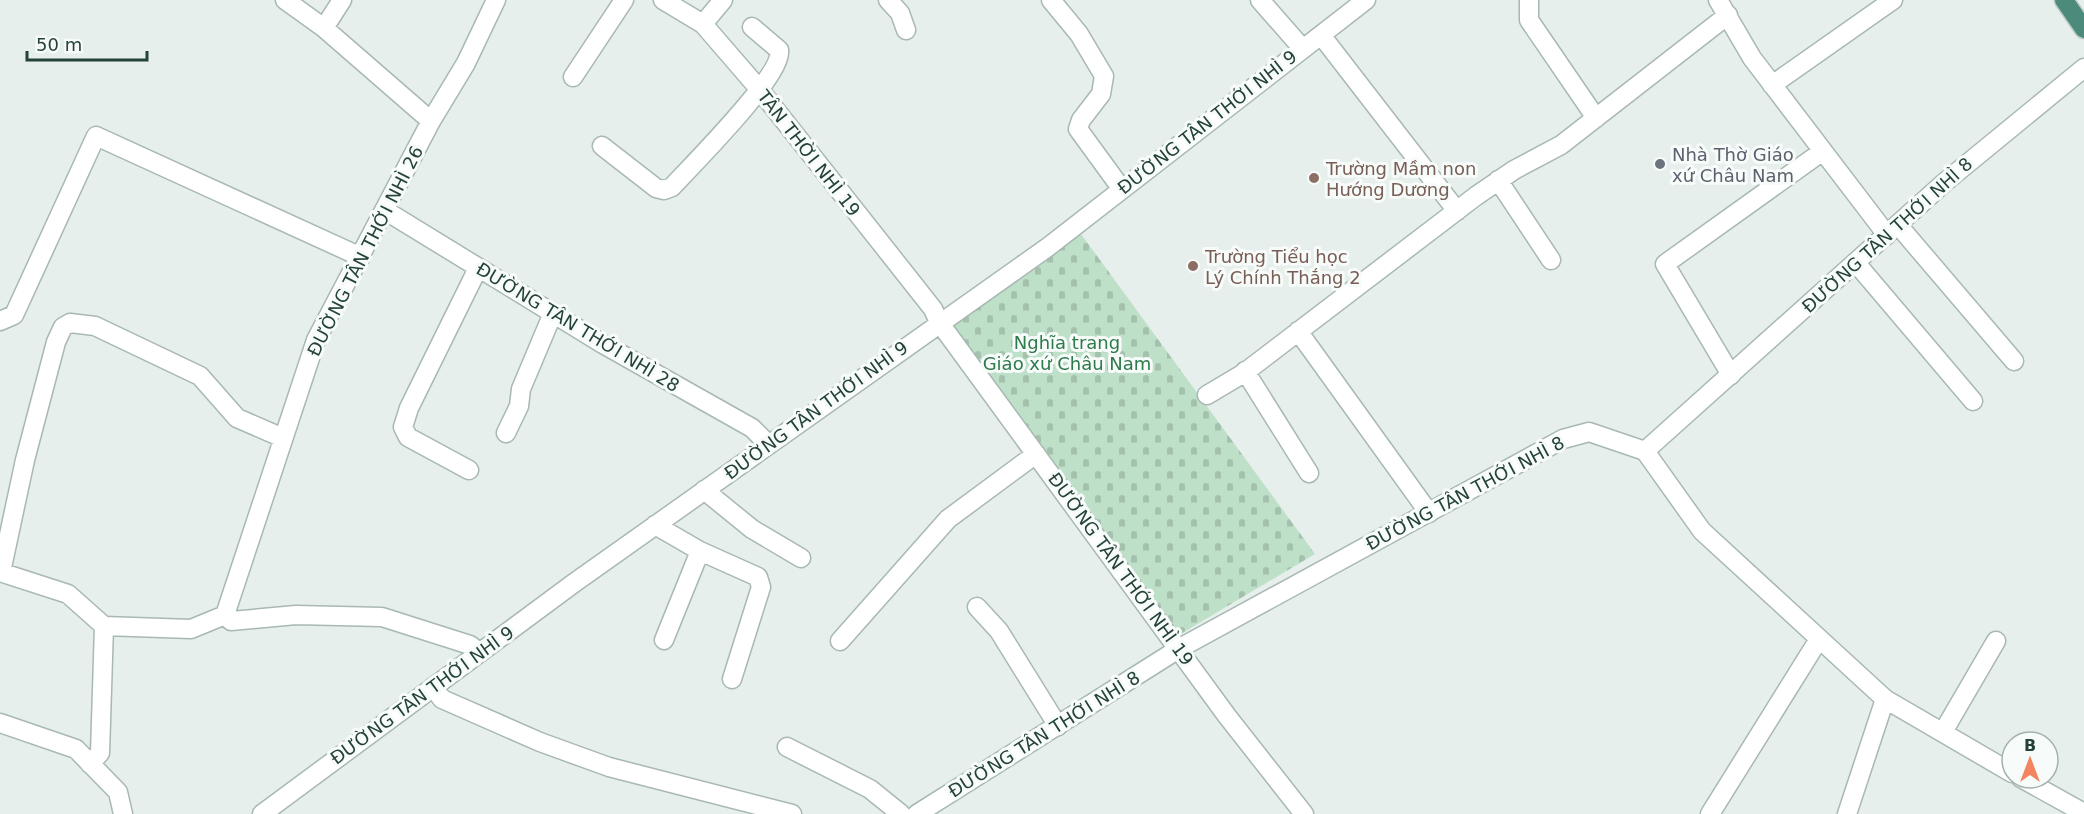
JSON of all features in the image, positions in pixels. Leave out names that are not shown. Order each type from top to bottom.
[{"type":"highway","points":[[2064,0],[2084,28]]},
{"type":"street","points":[[285,0],[324,28],[431,121]]},
{"type":"street","points":[[324,28],[342,0]]},
{"type":"street","name":"ĐƯỜNG TÂN THỚI NHÌ 26","points":[[225,615],[316,340],[386,212],[431,121],[466,63],[496,0]]},
{"type":"street","points":[[573,77],[624,0]]},
{"type":"street","name":"TÂN THỜI NHÌ 19","points":[[663,0],[703,24],[760,90],[933,309],[939,322]]},
{"type":"street","points":[[703,24],[723,0]]},
{"type":"street","points":[[888,0],[900,13],[906,30]]},
{"type":"street","points":[[1260,0],[1302,48]]},
{"type":"street","name":"ĐƯỜNG TÂN THỚI NHÌ 9","points":[[262,814],[655,525],[1048,247],[1121,188],[1366,0]]},
{"type":"street","points":[[1529,0],[1529,20],[1596,118]]},
{"type":"street","points":[[1772,85],[1893,0]]},
{"type":"street","points":[[1056,2],[1079,34],[1104,76],[1101,94],[1081,120],[1078,129],[1121,188]]},
{"type":"street","points":[[1207,395],[1245,371],[1498,180],[1561,146],[1723,7],[1752,58],[1823,151],[2014,361]]},
{"type":"street","points":[[602,146],[656,188],[664,190],[672,187],[760,90],[780,54],[779,50],[752,27]]},
{"type":"street","points":[[1321,35],[1457,211]]},
{"type":"street","name":"ĐƯỜNG TÂN THỚI NHÌ 8","points":[[917,814],[1180,648],[1563,439],[1582,432],[1604,436],[1645,450],[1995,139],[2084,68]]},
{"type":"street","points":[[0,321],[14,315],[96,136],[361,257]]},
{"type":"street","points":[[1731,375],[1665,264],[1823,151]]},
{"type":"street","points":[[1498,180],[1551,260]]},
{"type":"street","name":"ĐƯỜNG TÂN THỚI NHÌ 28","points":[[386,212],[553,313],[752,428],[768,444]]},
{"type":"street","points":[[1856,263],[1973,401]]},
{"type":"street","points":[[469,470],[408,437],[403,427],[409,408],[478,268]]},
{"type":"street","points":[[506,433],[519,406],[521,389],[553,313]]},
{"type":"street","points":[[283,438],[237,418],[200,376],[95,326],[81,322],[70,323],[63,327],[56,342],[25,460],[1,572],[68,594],[104,626],[191,629],[225,615],[231,621],[296,615],[382,617],[470,645],[480,653]]},
{"type":"street","name":"ĐƯỜNG TÂN THỚI NHÌ 19","points":[[939,322],[1180,648],[1227,716],[1304,814]]},
{"type":"street","points":[[1298,331],[1429,513]]},
{"type":"street","points":[[1245,371],[1309,473]]},
{"type":"street","points":[[1645,450],[1702,531],[1885,699],[2000,765]]},
{"type":"street","points":[[840,641],[948,519],[1036,454]]},
{"type":"street","points":[[704,490],[761,536],[801,558]]},
{"type":"street","points":[[655,525],[700,552],[752,572],[760,582],[761,587],[732,680]]},
{"type":"street","points":[[663,640],[700,552]]},
{"type":"street","points":[[977,606],[999,631],[1058,726]]},
{"type":"street","points":[[90,764],[100,753],[104,626]]},
{"type":"street","points":[[1710,814],[1818,639]]},
{"type":"street","points":[[1943,732],[1996,641]]},
{"type":"street","points":[[433,687],[442,699],[540,742],[609,766],[792,814]]},
{"type":"street","points":[[1847,814],[1885,699]]},
{"type":"street","points":[[0,723],[76,749],[118,792],[123,814]]},
{"type":"street","points":[[787,747],[870,789],[901,814]]},
{"type":"street","points":[[2043,790],[2084,813]]},
{"type":"green space","name":"Nghĩa trang Giáo xứ Châu Nam","points":[[1081,234],[1315,554],[1179,635],[945,327]]},
{"type":"place","name":"Nhà Thờ Giáo xứ Châu Nam","points":[[1660,164]]},
{"type":"place","name":"Trường Mầm non Hướng Dương","points":[[1314,178]]},
{"type":"place","name":"Trường Tiểu học Lý Chính Thắng 2","points":[[1193,266]]}]
